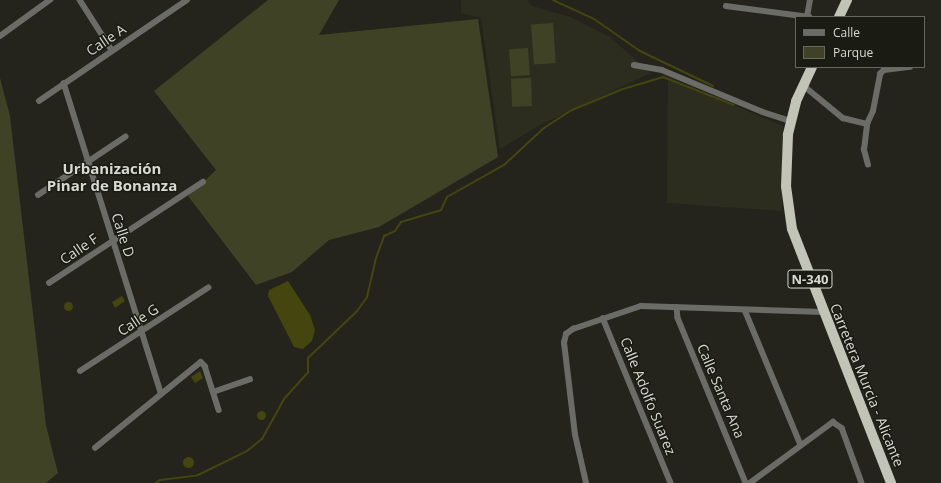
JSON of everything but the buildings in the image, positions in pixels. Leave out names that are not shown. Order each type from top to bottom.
[{"type":"highway","points":[[840,16],[848,0]]},
{"type":"highway","name":"Carretera Murcia - Alicante","points":[[812,68],[803,85],[791,121],[785,172],[792,229],[823,312],[891,483]]},
{"type":"street","points":[[0,36],[50,0]]},
{"type":"street","points":[[80,0],[112,50]]},
{"type":"street","name":"Calle A","points":[[39,101],[186,0]]},
{"type":"street","points":[[808,16],[810,0]]},
{"type":"street","points":[[726,6],[801,16]]},
{"type":"street","points":[[634,65],[662,70],[791,121]]},
{"type":"street","points":[[868,165],[864,150],[867,124],[873,111],[881,72],[904,68]]},
{"type":"street","name":"Calle D","points":[[64,83],[112,241],[161,392]]},
{"type":"street","points":[[803,85],[843,118],[867,124]]},
{"type":"street","points":[[38,195],[125,137]]},
{"type":"street","name":"Calle F","points":[[49,283],[203,182]]},
{"type":"street","name":"Calle G","points":[[80,372],[208,288]]},
{"type":"street","points":[[586,483],[575,435],[564,343],[566,334],[573,329],[641,306],[823,312]]},
{"type":"street","name":"Calle Santa Ana","points":[[677,307],[678,318],[746,483]]},
{"type":"street","points":[[745,310],[801,445]]},
{"type":"street","name":"Calle Adolfo Suarez","points":[[603,318],[671,483]]},
{"type":"street","points":[[94,448],[161,392],[202,362],[205,366],[219,410]]},
{"type":"street","points":[[213,392],[250,379]]},
{"type":"street","points":[[750,483],[833,422],[842,428],[862,483]]},
{"type":"shaded area","points":[[461,0],[527,0],[533,6],[570,17],[610,37],[651,73],[540,125],[500,149],[481,18],[461,13]]},
{"type":"shaded area","points":[[668,77],[783,126],[782,211],[667,203]]},
{"type":"shaded area","points":[[288,281],[310,315],[315,330],[312,341],[303,349],[294,347],[268,296],[269,290]]},
{"type":"shaded area","points":[[122,296],[125,301],[115,308],[112,302]]},
{"type":"shaded area","points":[[68,301],[73,306],[68,311],[63,306]]},
{"type":"shaded area","points":[[200,371],[203,378],[195,383],[191,377]]},
{"type":"shaded area","points":[[261,410],[266,415],[261,420],[256,415]]},
{"type":"shaded area","points":[[186,457],[190,457],[192,458],[192,466],[186,467],[183,464],[183,460]]},
{"type":"green space","points":[[268,0],[339,0],[319,35],[478,19],[498,157],[379,227],[329,240],[292,272],[256,285],[188,196],[216,170],[154,91]]},
{"type":"green space","points":[[553,23],[556,63],[534,64],[531,25]]},
{"type":"green space","points":[[528,48],[530,75],[511,76],[509,49]]},
{"type":"green space","points":[[0,78],[10,116],[46,425],[58,473],[46,483],[0,483]]},
{"type":"green space","points":[[531,78],[532,106],[512,107],[511,79]]},
{"type":"waterway","points":[[553,0],[594,19],[640,51],[713,86]]},
{"type":"waterway","points":[[156,483],[160,480],[198,475],[247,451],[262,439],[284,399],[308,372],[308,358],[357,311],[367,297],[375,261],[384,236],[395,231],[401,222],[441,210],[447,197],[504,165],[544,128],[572,110],[623,89],[663,77],[734,105]]},
{"type":"district","name":"Urbanización Pinar de Bonanza","points":[[112,176]]}]
